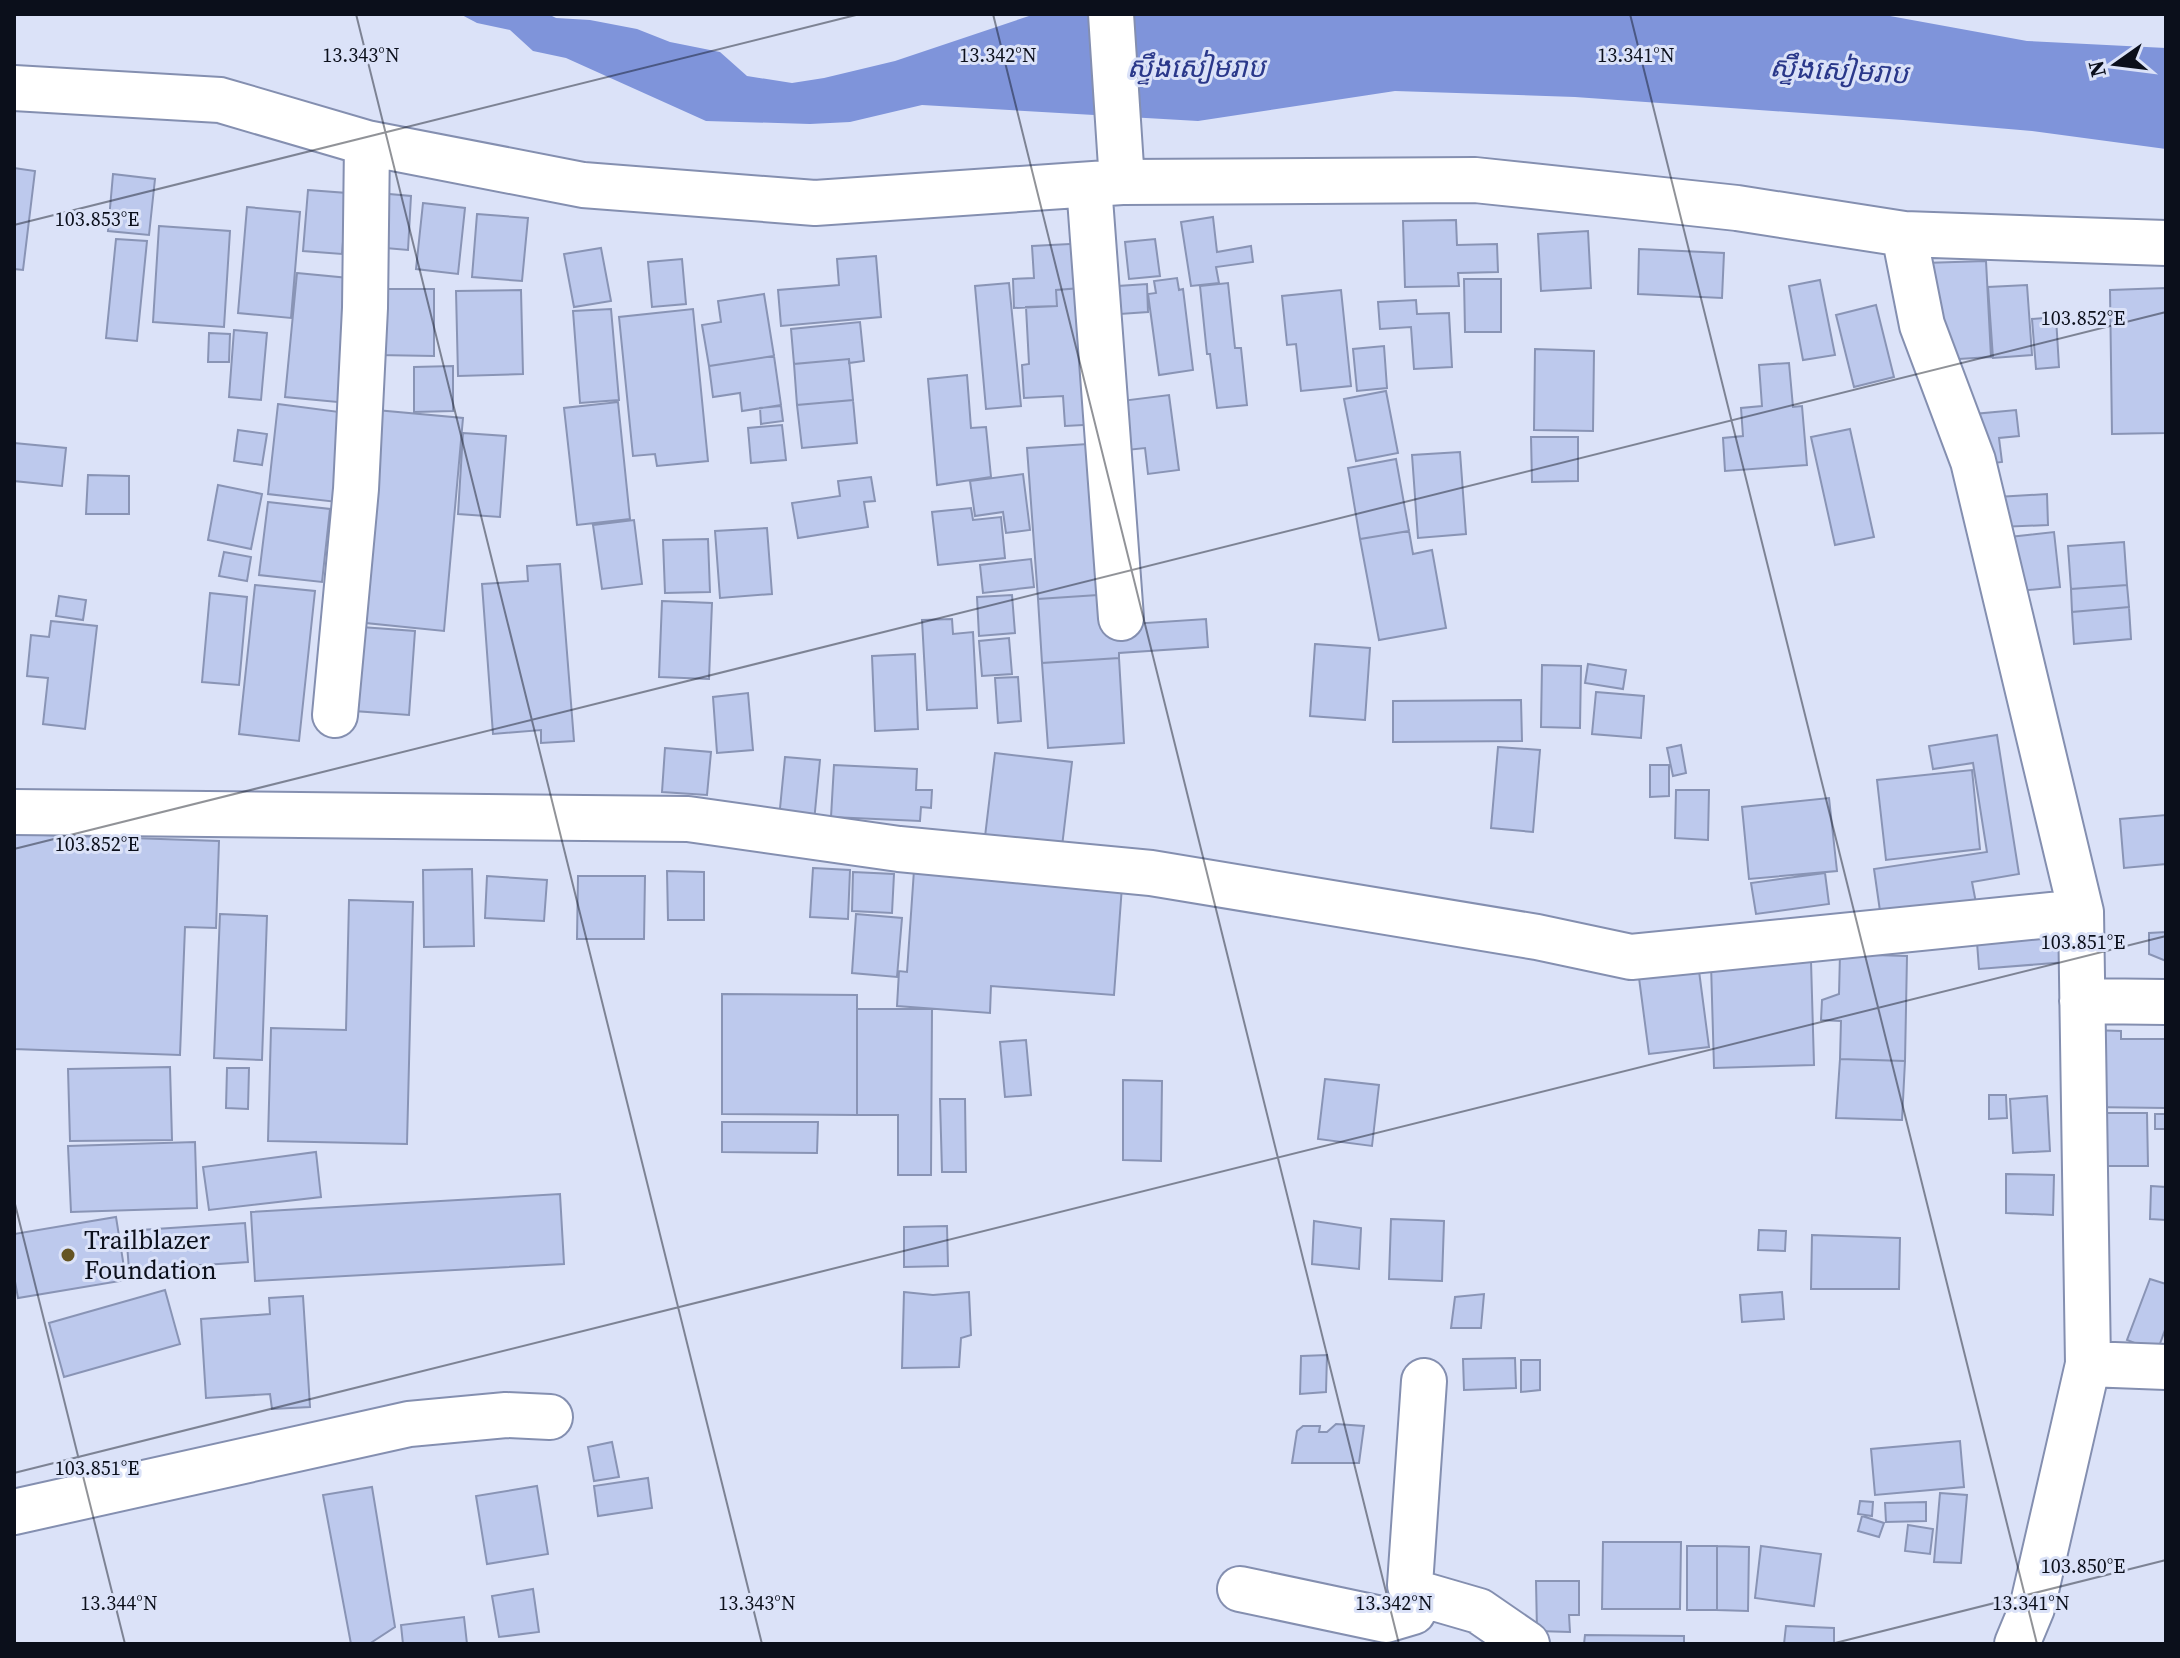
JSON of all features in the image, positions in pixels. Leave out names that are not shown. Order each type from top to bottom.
[{"type":"street","points":[[1111,14],[1118,134],[1106,184],[1121,618]]},
{"type":"street","points":[[14,88],[220,100],[367,143],[583,185],[815,203],[1106,184],[1475,180],[1737,208],[1904,234],[2166,243]]},
{"type":"street","points":[[335,715],[356,489],[365,308],[367,143]]},
{"type":"street","points":[[1904,234],[1922,325],[1973,461],[2081,912],[2088,1364],[2032,1608],[2017,1644]]},
{"type":"street","points":[[14,812],[688,819],[899,849],[1151,873],[1537,937],[1631,957],[2081,912]]},
{"type":"street","points":[[2082,1001],[2166,1002]]},
{"type":"street","points":[[2088,1364],[2166,1367]]},
{"type":"street","points":[[1424,1381],[1410,1585],[1417,1593],[1479,1611],[1527,1644]]},
{"type":"street","points":[[14,1512],[409,1424],[506,1415],[550,1417]]},
{"type":"street","points":[[1240,1589],[1386,1620],[1413,1612],[1417,1593]]},
{"type":"water","name":"ស្ទឹងសៀមរាប","points":[[460,14],[548,14],[556,18],[590,20],[637,29],[670,42],[720,52],[747,76],[792,83],[895,61],[1029,16],[1045,14],[1879,14],[2027,41],[2166,48],[2166,149],[2032,131],[1903,120],[1575,97],[1395,91],[1198,121],[922,105],[850,122],[706,121],[566,58],[533,51],[510,30],[477,23]]},
{"type":"building","points":[[14,168],[35,171],[23,270],[14,269]]},
{"type":"building","points":[[113,174],[155,179],[149,235],[108,231]]},
{"type":"building","points":[[308,190],[347,193],[342,254],[303,251]]},
{"type":"building","points":[[378,193],[411,196],[408,250],[374,247]]},
{"type":"building","points":[[423,203],[465,208],[458,274],[416,269]]},
{"type":"building","points":[[247,207],[300,212],[291,318],[238,313]]},
{"type":"building","points":[[477,214],[528,218],[522,281],[472,277]]},
{"type":"building","points":[[1213,217],[1217,252],[1251,246],[1253,262],[1216,267],[1219,283],[1191,286],[1181,222]]},
{"type":"building","points":[[1456,220],[1457,245],[1497,244],[1498,272],[1458,273],[1459,286],[1405,287],[1403,221]]},
{"type":"building","points":[[159,226],[230,231],[224,327],[153,322]]},
{"type":"building","points":[[1588,231],[1591,288],[1541,291],[1538,234]]},
{"type":"building","points":[[116,239],[147,241],[137,341],[106,338]]},
{"type":"building","points":[[1155,239],[1160,276],[1129,279],[1125,242]]},
{"type":"building","points":[[1089,243],[1094,287],[1056,290],[1057,306],[1014,308],[1013,279],[1034,278],[1032,246]]},
{"type":"building","points":[[601,248],[611,301],[574,307],[564,254]]},
{"type":"building","points":[[1639,249],[1724,253],[1722,298],[1638,294]]},
{"type":"building","points":[[876,256],[881,317],[781,326],[778,290],[839,285],[837,259]]},
{"type":"building","points":[[682,259],[686,304],[652,307],[648,262]]},
{"type":"building","points":[[1986,261],[1991,357],[1942,360],[1924,263]]},
{"type":"building","points":[[297,273],[359,279],[348,403],[285,397]]},
{"type":"building","points":[[1177,278],[1179,290],[1183,289],[1193,370],[1159,375],[1148,294],[1156,293],[1154,281]]},
{"type":"building","points":[[1464,279],[1501,279],[1501,332],[1465,332]]},
{"type":"building","points":[[1820,280],[1835,355],[1803,360],[1789,286]]},
{"type":"building","points":[[1009,283],[1021,406],[986,409],[975,286]]},
{"type":"building","points":[[1228,283],[1235,348],[1241,348],[1247,405],[1217,408],[1210,354],[1207,354],[1200,286]]},
{"type":"building","points":[[1147,284],[1148,312],[1120,314],[1118,286]]},
{"type":"building","points":[[2027,285],[2032,355],[1993,358],[1988,287]]},
{"type":"building","points":[[1094,287],[1102,424],[1065,426],[1063,396],[1024,398],[1022,365],[1029,364],[1026,307],[1057,306],[1056,290]]},
{"type":"building","points":[[2166,288],[2166,433],[2112,434],[2110,290]]},
{"type":"building","points":[[377,289],[434,289],[434,356],[377,355]]},
{"type":"building","points":[[521,290],[523,374],[458,376],[456,291]]},
{"type":"building","points":[[1341,290],[1351,386],[1301,391],[1296,344],[1287,345],[1282,296]]},
{"type":"building","points":[[764,294],[774,356],[709,366],[702,325],[721,322],[718,301]]},
{"type":"building","points":[[1416,300],[1417,314],[1449,313],[1452,367],[1414,369],[1411,327],[1380,329],[1378,302]]},
{"type":"building","points":[[1876,305],[1894,377],[1854,387],[1836,315]]},
{"type":"building","points":[[611,309],[619,400],[580,403],[573,311]]},
{"type":"building","points":[[693,309],[708,461],[657,466],[655,454],[633,456],[619,317]]},
{"type":"building","points":[[2056,317],[2059,367],[2036,369],[2032,319]]},
{"type":"building","points":[[860,322],[864,361],[849,363],[849,359],[794,364],[791,329]]},
{"type":"building","points":[[234,330],[267,333],[261,400],[229,397]]},
{"type":"building","points":[[209,333],[230,334],[229,362],[208,362]]},
{"type":"building","points":[[1384,346],[1387,388],[1357,391],[1353,349]]},
{"type":"building","points":[[1535,349],[1594,351],[1593,431],[1534,430]]},
{"type":"building","points":[[774,356],[781,405],[742,411],[740,393],[713,397],[709,366]]},
{"type":"building","points":[[849,359],[853,400],[797,405],[794,364]]},
{"type":"building","points":[[1789,363],[1793,407],[1802,406],[1807,465],[1725,471],[1723,438],[1743,436],[1741,408],[1762,406],[1759,365]]},
{"type":"building","points":[[453,366],[453,411],[414,412],[414,367]]},
{"type":"building","points":[[967,375],[971,428],[986,427],[991,477],[937,485],[928,379]]},
{"type":"building","points":[[1386,391],[1398,453],[1356,461],[1344,399]]},
{"type":"building","points":[[1169,395],[1179,470],[1148,474],[1145,448],[1127,450],[1121,401]]},
{"type":"building","points":[[853,400],[857,443],[802,448],[797,405]]},
{"type":"building","points":[[618,402],[630,519],[577,525],[564,408]]},
{"type":"building","points":[[278,404],[347,413],[337,502],[268,494]]},
{"type":"building","points":[[781,406],[783,421],[761,424],[760,408]]},
{"type":"building","points":[[376,410],[463,418],[444,631],[356,622]]},
{"type":"building","points":[[2016,410],[2019,436],[1999,438],[2002,462],[1987,464],[1974,414]]},
{"type":"building","points":[[782,425],[786,460],[751,463],[748,428]]},
{"type":"building","points":[[1850,429],[1874,537],[1835,545],[1811,437]]},
{"type":"building","points":[[238,430],[267,434],[262,465],[234,461]]},
{"type":"building","points":[[463,433],[506,436],[500,517],[458,514]]},
{"type":"building","points":[[1531,437],[1578,437],[1578,481],[1532,482]]},
{"type":"building","points":[[14,443],[66,448],[62,486],[14,481]]},
{"type":"building","points":[[1103,443],[1113,594],[1038,599],[1027,448]]},
{"type":"building","points":[[1460,452],[1466,534],[1418,538],[1412,455]]},
{"type":"building","points":[[1396,459],[1409,531],[1360,539],[1348,468]]},
{"type":"building","points":[[1023,474],[1030,530],[1006,533],[1003,512],[975,516],[970,481]]},
{"type":"building","points":[[88,475],[129,476],[129,514],[86,514]]},
{"type":"building","points":[[871,477],[875,501],[864,502],[868,527],[798,538],[792,503],[840,496],[838,481]]},
{"type":"building","points":[[218,485],[262,494],[251,549],[208,540]]},
{"type":"building","points":[[2047,494],[2048,525],[1999,527],[1997,497]]},
{"type":"building","points":[[268,502],[330,509],[322,582],[259,575]]},
{"type":"building","points":[[971,508],[973,520],[1001,517],[1005,558],[938,565],[932,512]]},
{"type":"building","points":[[634,520],[642,584],[602,589],[593,525]]},
{"type":"building","points":[[767,528],[772,594],[720,598],[715,531]]},
{"type":"building","points":[[1409,531],[1413,554],[1432,550],[1446,628],[1379,640],[1360,539]]},
{"type":"building","points":[[2054,532],[2060,587],[2007,592],[2001,538]]},
{"type":"building","points":[[708,539],[710,592],[665,593],[663,540]]},
{"type":"building","points":[[2124,542],[2127,585],[2071,589],[2068,546]]},
{"type":"building","points":[[224,552],[251,557],[247,581],[219,576]]},
{"type":"building","points":[[1031,559],[1034,587],[983,593],[980,565]]},
{"type":"building","points":[[560,564],[574,741],[541,743],[541,730],[493,734],[482,584],[528,581],[527,566]]},
{"type":"building","points":[[255,585],[315,591],[299,741],[239,734]]},
{"type":"building","points":[[2127,585],[2129,607],[2072,612],[2071,589]]},
{"type":"building","points":[[210,593],[247,597],[239,685],[202,682]]},
{"type":"building","points":[[1113,594],[1116,625],[1206,619],[1208,647],[1119,653],[1119,658],[1042,663],[1038,599]]},
{"type":"building","points":[[1012,595],[1015,633],[979,636],[977,597]]},
{"type":"building","points":[[59,596],[86,600],[83,620],[56,616]]},
{"type":"building","points":[[662,601],[712,603],[709,679],[659,677]]},
{"type":"building","points":[[2129,607],[2131,639],[2074,644],[2072,612]]},
{"type":"building","points":[[952,619],[953,634],[973,632],[977,708],[927,710],[922,620]]},
{"type":"building","points":[[51,621],[97,626],[85,729],[43,724],[48,678],[27,676],[31,635],[49,637]]},
{"type":"building","points":[[361,627],[415,631],[409,715],[354,711]]},
{"type":"building","points":[[1009,638],[1012,674],[982,676],[979,641]]},
{"type":"building","points":[[1315,644],[1370,648],[1365,720],[1310,716]]},
{"type":"building","points":[[915,654],[918,729],[875,731],[872,656]]},
{"type":"building","points":[[1119,658],[1124,743],[1048,748],[1042,663]]},
{"type":"building","points":[[1588,664],[1626,670],[1623,689],[1585,683]]},
{"type":"building","points":[[1542,665],[1581,666],[1580,728],[1541,727]]},
{"type":"building","points":[[1018,677],[1021,721],[998,723],[995,678]]},
{"type":"building","points":[[1596,692],[1644,696],[1641,738],[1592,734]]},
{"type":"building","points":[[748,693],[753,750],[717,753],[713,697]]},
{"type":"building","points":[[1521,700],[1522,741],[1393,742],[1393,701]]},
{"type":"building","points":[[1997,735],[2019,874],[1972,882],[1976,903],[1881,918],[1874,869],[1987,852],[1973,763],[1933,769],[1929,746]]},
{"type":"building","points":[[1681,745],[1686,773],[1673,776],[1667,748]]},
{"type":"building","points":[[1498,747],[1540,750],[1533,832],[1491,828]]},
{"type":"building","points":[[665,748],[711,752],[707,795],[662,792]]},
{"type":"building","points":[[995,753],[1072,762],[1061,855],[984,845]]},
{"type":"building","points":[[785,757],[820,760],[813,832],[778,829]]},
{"type":"building","points":[[834,765],[917,769],[916,790],[932,790],[931,808],[921,807],[920,821],[831,817]]},
{"type":"building","points":[[1650,765],[1669,765],[1669,796],[1650,797]]},
{"type":"building","points":[[1972,770],[1980,849],[1886,860],[1877,780]]},
{"type":"building","points":[[1676,790],[1709,790],[1708,840],[1675,838]]},
{"type":"building","points":[[1829,798],[1837,871],[1749,879],[1742,807]]},
{"type":"building","points":[[2166,815],[2166,864],[2124,868],[2120,819]]},
{"type":"building","points":[[14,834],[219,841],[216,928],[185,927],[180,1055],[14,1049]]},
{"type":"building","points":[[813,868],[850,870],[848,919],[810,917]]},
{"type":"building","points":[[472,869],[474,946],[424,947],[423,870]]},
{"type":"building","points":[[914,870],[1122,886],[1114,995],[991,986],[990,1013],[897,1006],[899,971],[907,972]]},
{"type":"building","points":[[667,871],[704,872],[704,920],[668,920]]},
{"type":"building","points":[[853,872],[894,874],[892,913],[852,911]]},
{"type":"building","points":[[1825,873],[1829,904],[1756,914],[1751,883]]},
{"type":"building","points":[[487,876],[547,880],[544,921],[485,918]]},
{"type":"building","points":[[578,876],[645,876],[644,939],[577,939]]},
{"type":"building","points":[[349,900],[413,902],[407,1144],[268,1141],[271,1028],[346,1030]]},
{"type":"building","points":[[220,914],[267,916],[262,1060],[214,1058]]},
{"type":"building","points":[[856,914],[902,918],[897,977],[852,973]]},
{"type":"building","points":[[2064,922],[2067,962],[1979,969],[1976,929]]},
{"type":"building","points":[[2166,932],[2166,961],[2149,954],[2149,933]]},
{"type":"building","points":[[1840,954],[1907,956],[1905,1061],[1840,1059],[1841,1021],[1821,1020],[1822,1000],[1839,994]]},
{"type":"building","points":[[1811,961],[1814,1065],[1714,1068],[1711,964]]},
{"type":"building","points":[[1699,971],[1709,1047],[1649,1054],[1639,978]]},
{"type":"building","points":[[722,994],[857,995],[857,1115],[722,1114]]},
{"type":"building","points":[[857,1009],[932,1009],[931,1175],[898,1175],[898,1115],[857,1115]]},
{"type":"building","points":[[2090,1030],[2121,1031],[2121,1039],[2166,1039],[2166,1108],[2089,1107]]},
{"type":"building","points":[[1026,1040],[1031,1095],[1005,1097],[1000,1042]]},
{"type":"building","points":[[1840,1059],[1905,1061],[1902,1120],[1836,1118]]},
{"type":"building","points":[[170,1067],[172,1140],[70,1141],[68,1069]]},
{"type":"building","points":[[227,1068],[249,1068],[248,1109],[226,1108]]},
{"type":"building","points":[[1325,1079],[1379,1085],[1372,1146],[1318,1139]]},
{"type":"building","points":[[1123,1080],[1162,1081],[1161,1161],[1123,1160]]},
{"type":"building","points":[[1989,1095],[2006,1095],[2007,1118],[1989,1119]]},
{"type":"building","points":[[2047,1096],[2050,1151],[2013,1153],[2010,1099]]},
{"type":"building","points":[[940,1099],[965,1099],[966,1172],[942,1172]]},
{"type":"building","points":[[2092,1113],[2147,1113],[2148,1166],[2092,1166]]},
{"type":"building","points":[[2155,1114],[2166,1114],[2166,1129],[2155,1129]]},
{"type":"building","points":[[722,1122],[818,1122],[817,1153],[722,1152]]},
{"type":"building","points":[[195,1142],[197,1208],[71,1212],[68,1146]]},
{"type":"building","points":[[316,1152],[321,1197],[209,1210],[203,1167]]},
{"type":"building","points":[[2006,1174],[2054,1175],[2053,1215],[2006,1213]]},
{"type":"building","points":[[2151,1186],[2166,1187],[2166,1220],[2150,1219]]},
{"type":"building","points":[[560,1194],[564,1264],[255,1281],[251,1212]]},
{"type":"building","name":"Trailblazer Foundation","points":[[116,1217],[126,1280],[18,1298],[14,1276],[14,1234]]},
{"type":"building","points":[[1391,1219],[1444,1221],[1442,1281],[1389,1279]]},
{"type":"building","points":[[1314,1221],[1361,1228],[1359,1269],[1312,1264]]},
{"type":"building","points":[[245,1223],[248,1262],[129,1270],[126,1231]]},
{"type":"building","points":[[947,1226],[948,1266],[904,1267],[904,1227]]},
{"type":"building","points":[[1759,1230],[1786,1231],[1785,1251],[1758,1250]]},
{"type":"building","points":[[1812,1235],[1900,1238],[1899,1289],[1811,1289]]},
{"type":"building","points":[[2150,1279],[2166,1284],[2166,1327],[2157,1352],[2127,1340]]},
{"type":"building","points":[[165,1290],[180,1344],[64,1377],[49,1323]]},
{"type":"building","points":[[904,1292],[933,1295],[969,1292],[971,1335],[961,1338],[959,1367],[902,1368]]},
{"type":"building","points":[[1782,1292],[1784,1319],[1742,1322],[1740,1295]]},
{"type":"building","points":[[1484,1294],[1481,1328],[1451,1328],[1455,1297]]},
{"type":"building","points":[[303,1296],[310,1407],[272,1409],[270,1394],[206,1398],[201,1319],[270,1314],[269,1298]]},
{"type":"building","points":[[1327,1355],[1326,1392],[1300,1394],[1301,1356]]},
{"type":"building","points":[[1515,1358],[1516,1388],[1464,1390],[1463,1359]]},
{"type":"building","points":[[1521,1360],[1540,1360],[1540,1390],[1521,1392]]},
{"type":"building","points":[[1336,1424],[1364,1426],[1359,1463],[1292,1463],[1297,1431],[1303,1426],[1320,1426],[1319,1432],[1327,1432]]},
{"type":"building","points":[[1960,1441],[1964,1487],[1875,1495],[1871,1449]]},
{"type":"building","points":[[612,1442],[619,1477],[594,1481],[588,1447]]},
{"type":"building","points":[[648,1478],[652,1508],[598,1516],[594,1486]]},
{"type":"building","points":[[537,1486],[548,1554],[487,1564],[476,1496]]},
{"type":"building","points":[[372,1487],[395,1627],[369,1644],[351,1644],[323,1495]]},
{"type":"building","points":[[1940,1493],[1967,1495],[1961,1563],[1934,1562]]},
{"type":"building","points":[[1860,1501],[1873,1502],[1872,1516],[1858,1514]]},
{"type":"building","points":[[1926,1502],[1926,1521],[1886,1522],[1885,1503]]},
{"type":"building","points":[[1862,1516],[1884,1523],[1879,1537],[1858,1531]]},
{"type":"building","points":[[1908,1525],[1933,1529],[1930,1554],[1905,1551]]},
{"type":"building","points":[[1603,1542],[1681,1542],[1680,1609],[1602,1609]]},
{"type":"building","points":[[1687,1546],[1717,1546],[1717,1610],[1687,1610]]},
{"type":"building","points":[[1717,1546],[1749,1547],[1748,1611],[1717,1610]]},
{"type":"building","points":[[1761,1546],[1821,1554],[1814,1606],[1755,1598]]},
{"type":"building","points":[[1536,1581],[1579,1581],[1579,1615],[1569,1615],[1570,1632],[1537,1631]]},
{"type":"building","points":[[533,1589],[539,1632],[499,1637],[492,1596]]},
{"type":"building","points":[[464,1617],[467,1644],[403,1644],[401,1625]]},
{"type":"building","points":[[1786,1626],[1834,1628],[1834,1644],[1784,1644]]},
{"type":"building","points":[[1585,1635],[1684,1636],[1684,1644],[1584,1644]]},
{"type":"place","name":"Trailblazer Foundation","points":[[68,1255]]}]
